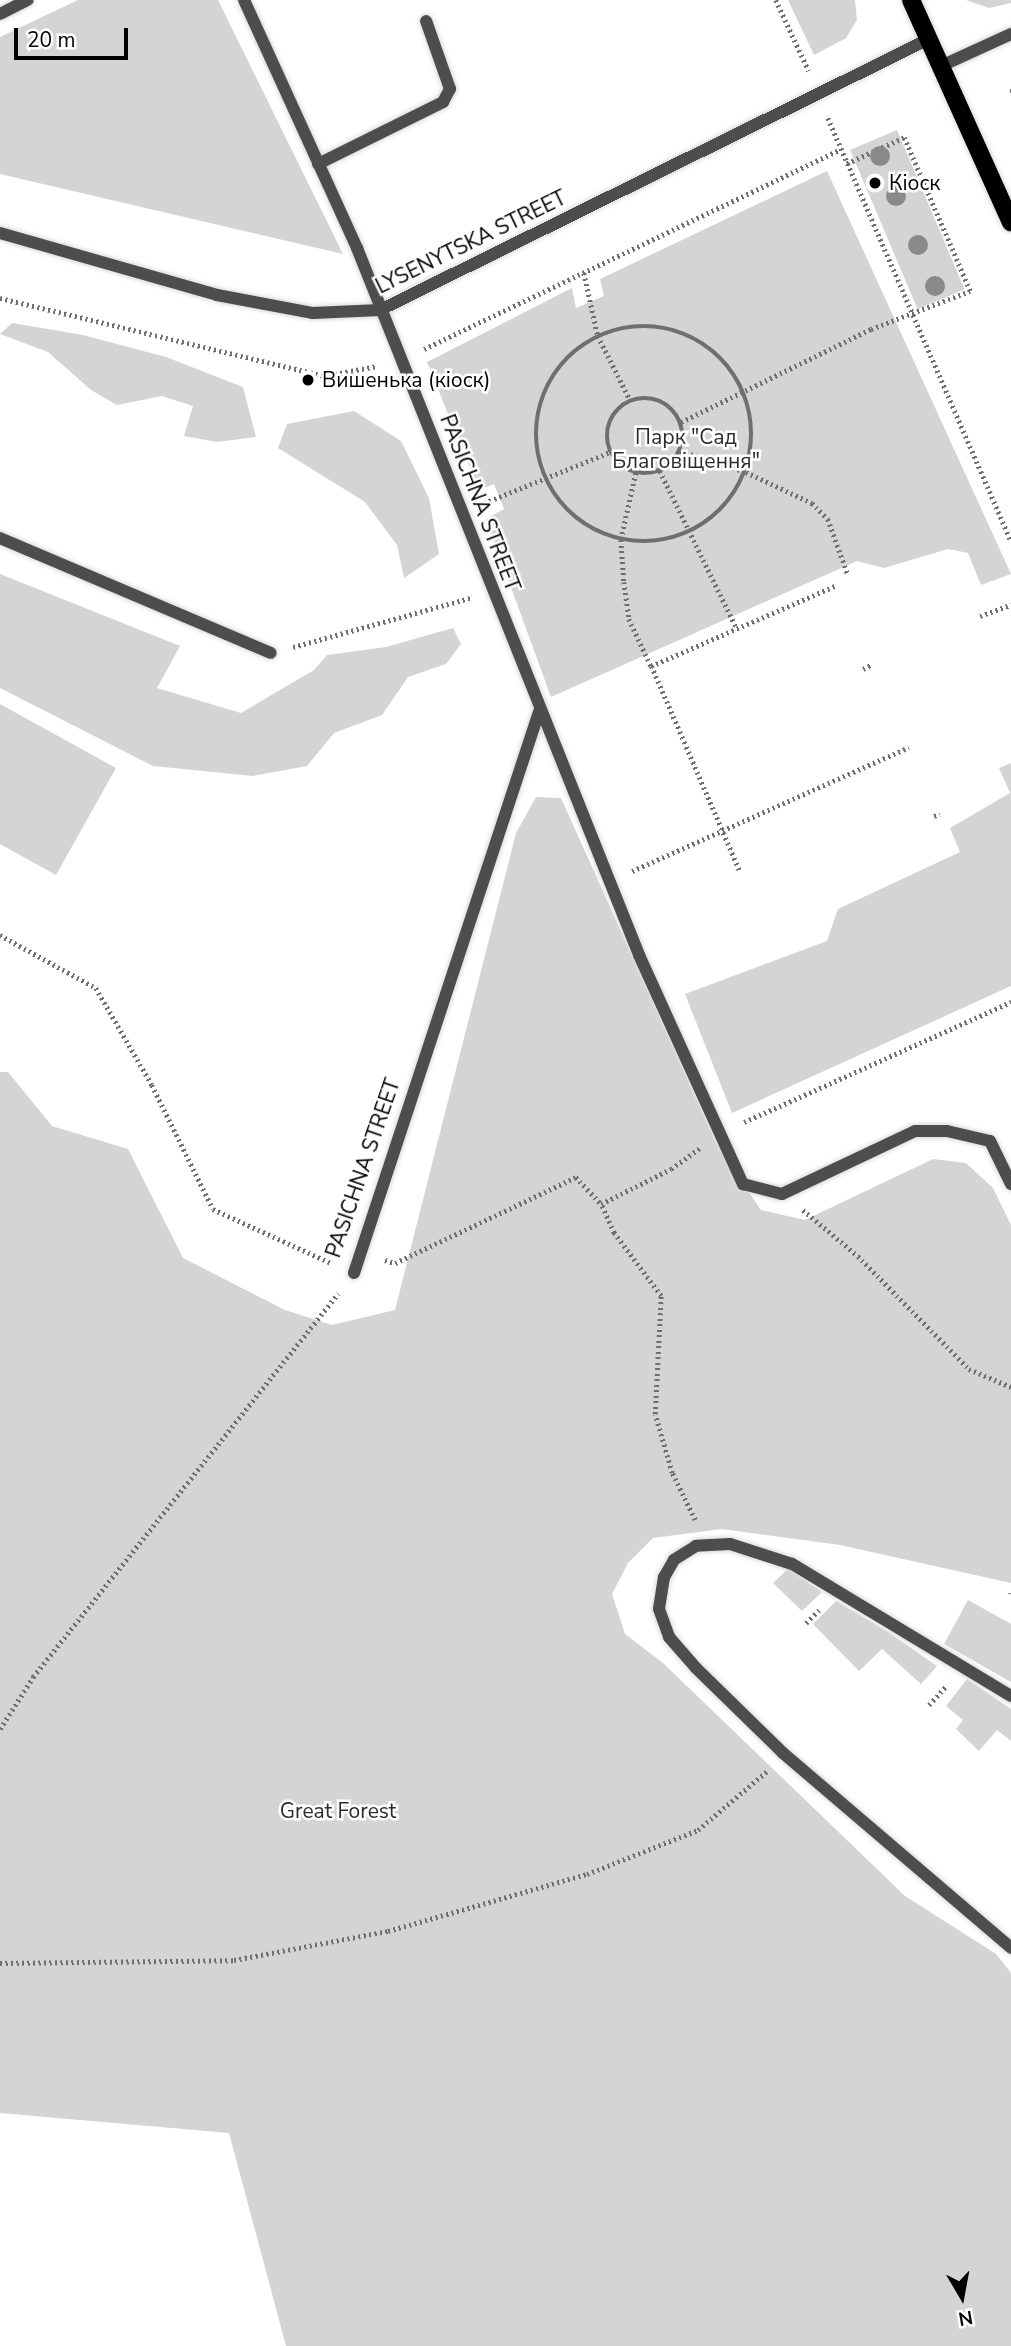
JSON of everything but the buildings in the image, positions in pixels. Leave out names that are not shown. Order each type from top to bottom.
[{"type":"main road","points":[[911,0],[1011,223]]},
{"type":"street","points":[[0,14],[28,0]]},
{"type":"street","name":"PASICHNA STREET","points":[[244,0],[380,310],[539,712],[719,1134],[743,1184],[782,1194]]},
{"type":"street","points":[[318,164],[443,103],[450,89],[426,21]]},
{"type":"street","points":[[940,66],[1011,34]]},
{"type":"street","name":"LYSENYTSKA STREET","points":[[0,233],[217,295],[313,313],[380,310],[929,39]]},
{"type":"street","points":[[0,538],[271,653]]},
{"type":"street","name":"PASICHNA STREET","points":[[354,1273],[539,712]]},
{"type":"street","points":[[782,1194],[915,1131],[947,1131],[990,1141],[1011,1184]]},
{"type":"street","points":[[1011,1696],[792,1563],[730,1544],[696,1546],[674,1560],[664,1577],[659,1609],[680,1651],[783,1753],[1011,1948]]},
{"type":"path","points":[[776,0],[1011,541]]},
{"type":"path","points":[[681,422],[746,394],[871,329],[970,291],[904,138],[847,164]]},
{"type":"path","points":[[584,273],[598,336],[630,400]]},
{"type":"path","points":[[656,326],[684,333],[710,347],[731,368],[746,394],[752,420],[746,472],[733,497],[690,533],[645,542],[621,540],[576,519],[545,478],[537,443],[542,396],[555,372],[574,351],[598,336],[626,327],[656,326]]},
{"type":"path","points":[[630,400],[660,400],[681,422],[680,451],[660,471],[636,472],[625,469],[610,452],[609,422],[630,400]]},
{"type":"path","points":[[680,451],[746,472],[812,503],[828,519],[848,575]]},
{"type":"path","points":[[459,513],[610,452]]},
{"type":"path","points":[[660,471],[737,629]]},
{"type":"path","points":[[636,472],[621,540],[629,619],[739,870]]},
{"type":"path","points":[[651,666],[835,586]]},
{"type":"path","points":[[271,653],[491,592]]},
{"type":"path","points":[[980,617],[1011,605]]},
{"type":"path","points":[[863,669],[871,665]]},
{"type":"path","points":[[609,881],[909,747]]},
{"type":"path","name":"PASICHNA STREET","points":[[0,935],[96,988],[152,1085],[213,1209],[354,1273]]},
{"type":"path","points":[[719,1134],[1011,1002]]},
{"type":"path","points":[[601,1204],[671,1169],[698,1150]]},
{"type":"path","points":[[0,1729],[33,1677],[354,1273],[378,1257],[395,1263],[576,1177],[601,1204],[614,1233],[662,1296],[655,1414],[672,1473],[698,1526]]},
{"type":"path","points":[[782,1194],[858,1256],[969,1369],[1011,1387]]},
{"type":"path","points":[[0,1964],[234,1960],[388,1931],[587,1874],[698,1830],[770,1769]]},
{"type":"green space","points":[[78,0],[218,0],[343,254],[0,174],[0,37]]},
{"type":"green space","points":[[788,0],[855,0],[857,20],[846,38],[814,55]]},
{"type":"green space","points":[[966,0],[1011,0],[1011,3],[989,8]]},
{"type":"green space","points":[[897,130],[965,289],[918,309],[850,150]]},
{"type":"green space","name":"Парк \"Сад Благовіщення\"","points":[[827,171],[1011,574],[981,585],[968,553],[948,549],[884,568],[857,561],[551,697],[486,519],[504,509],[494,484],[479,490],[427,362],[572,288],[576,308],[604,296],[600,279]]},
{"type":"green space","points":[[12,323],[83,335],[166,357],[243,387],[256,437],[217,442],[184,436],[193,406],[162,396],[117,405],[91,390],[48,352],[0,334]]},
{"type":"green space","points":[[354,411],[401,441],[429,498],[439,554],[404,578],[397,545],[365,502],[278,448],[287,424]]},
{"type":"green space","points":[[0,574],[180,646],[157,688],[241,713],[314,670],[327,655],[386,647],[453,628],[461,644],[446,664],[408,677],[382,715],[334,733],[307,766],[253,776],[153,766],[0,688]]},
{"type":"green space","points":[[0,704],[116,768],[56,875],[0,844]]},
{"type":"green space","points":[[1011,763],[1011,986],[732,1113],[685,994],[827,941],[838,909],[960,852],[950,828],[1010,793],[999,768]]},
{"type":"green space","name":"Great Forest","points":[[536,797],[561,798],[718,1147],[761,1210],[805,1220],[933,1159],[966,1163],[993,1188],[1011,1225],[1011,1583],[840,1545],[722,1529],[653,1538],[628,1563],[612,1594],[625,1634],[663,1663],[905,1896],[996,1954],[1011,1973],[1011,2346],[286,2346],[229,2133],[0,2113],[0,1072],[8,1072],[52,1126],[128,1149],[183,1258],[285,1310],[332,1325],[395,1310],[516,833]]},
{"type":"green space","points":[[788,1569],[822,1592],[802,1611],[773,1583]]},
{"type":"green space","points":[[968,1600],[1011,1624],[1011,1682],[944,1644]]},
{"type":"green space","points":[[836,1601],[937,1666],[921,1684],[882,1649],[859,1671],[813,1624]]},
{"type":"green space","points":[[967,1679],[1011,1709],[1011,1741],[997,1730],[979,1751],[956,1729],[963,1720],[946,1706]]},
{"type":"place","name":"Кіоск","points":[[875,183]]},
{"type":"place","name":"Вишенька (кіоск)","points":[[308,380]]}]
